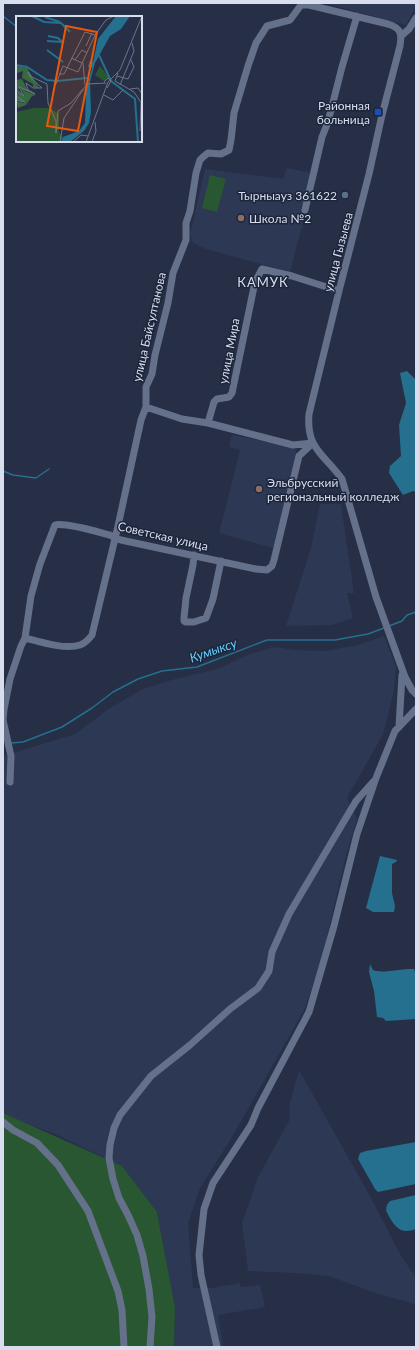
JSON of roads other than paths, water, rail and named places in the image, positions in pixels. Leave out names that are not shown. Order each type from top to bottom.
[{"type":"street","name":"улица Байсултанова","points":[[25,638],[53,644],[76,646],[84,644],[90,639],[95,626],[141,420],[146,407],[146,387],[152,374],[155,355],[168,303],[172,273],[186,240],[186,223],[190,211],[196,173],[200,160],[208,153],[221,154],[228,150],[231,140],[234,113],[254,51],[265,28],[267,26],[290,20],[301,5],[304,4],[357,16]]},
{"type":"street","points":[[305,210],[313,170],[328,122],[357,16],[396,27],[401,36],[409,29],[416,18]]},
{"type":"street","name":"улица Гызыева","points":[[313,443],[309,429],[309,414],[339,291],[358,223],[382,113],[400,46],[401,36]]},
{"type":"street","name":"улица Мира","points":[[208,423],[214,402],[217,399],[229,397],[232,393],[254,282],[262,269],[292,276],[339,291]]},
{"type":"street","points":[[146,407],[182,419],[208,423],[293,445],[313,443],[316,449],[333,466],[342,479],[371,584],[402,671],[409,686],[416,694]]},
{"type":"street","name":"Советская улица","points":[[25,638],[31,596],[40,564],[57,524],[67,525],[110,535],[115,538],[256,569],[269,569],[274,560],[299,456],[313,443]]},
{"type":"street","points":[[194,555],[186,598],[184,621],[186,622],[194,622],[206,618],[213,599],[221,561]]},
{"type":"street","points":[[10,782],[11,756],[3,720],[4,709],[10,680],[25,638]]},
{"type":"street","points":[[399,727],[402,671]]},
{"type":"street","points":[[217,1347],[198,1255],[204,1209],[213,1183],[251,1125],[258,1108],[309,1012],[334,926],[357,834],[376,778],[390,742],[399,727],[416,709]]},
{"type":"street","points":[[150,1347],[152,1317],[143,1256],[137,1235],[119,1198],[113,1179],[109,1158],[114,1128],[120,1115],[151,1076],[190,1045],[230,1009],[258,988],[269,971],[272,952],[289,914],[356,801],[376,778]]},
{"type":"street","points":[[3,1122],[13,1130],[37,1143],[42,1148],[58,1165],[88,1211],[118,1291],[122,1310],[124,1347]]},
{"type":"waterway","points":[[3,16],[16,26]]},
{"type":"waterway","points":[[3,471],[13,475],[36,478],[49,469]]},
{"type":"waterway","name":"Кумыксу","points":[[389,626],[402,621],[407,615],[416,612]]},
{"type":"waterway","name":"Кумыксу","points":[[11,743],[23,742],[62,727],[92,708],[113,692],[138,679],[162,671],[197,667],[267,640],[335,640],[368,634],[384,628]]},
{"type":"place","name":"Районная больница","points":[[378,112]]},
{"type":"place","name":"Тырныауз 361622","points":[[345,195]]},
{"type":"place","name":"Школа №2","points":[[241,218]]},
{"type":"place","name":"Эльбрусский региональный колледж","points":[[259,489]]},
{"type":"district","name":"КАМУК","points":[[263,282]]}]
